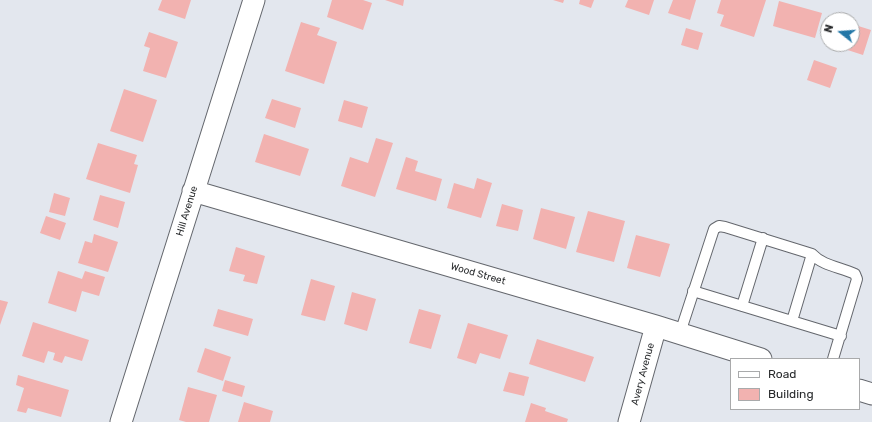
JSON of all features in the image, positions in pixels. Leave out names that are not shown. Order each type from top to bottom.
[{"type":"street","name":"Hill Avenue","points":[[121,422],[254,0]]},
{"type":"street","name":"Wood Street","points":[[193,191],[680,333],[758,358]]},
{"type":"street","name":"Avery Avenue","points":[[629,422],[656,326]]},
{"type":"street","points":[[860,390],[872,394]]},
{"type":"lane","points":[[680,333],[714,229],[719,226],[812,254],[824,263],[855,274],[857,279],[833,358]]},
{"type":"lane","points":[[742,306],[763,238]]},
{"type":"lane","points":[[792,321],[812,254]]},
{"type":"lane","points":[[694,291],[841,336]]},
{"type":"building","points":[[162,0],[191,0],[185,19],[158,10]]},
{"type":"building","points":[[332,0],[363,0],[372,3],[363,30],[327,17]]},
{"type":"building","points":[[385,0],[404,0],[403,6]]},
{"type":"building","points":[[553,0],[564,0],[563,3]]},
{"type":"building","points":[[580,0],[594,0],[591,8],[579,4]]},
{"type":"building","points":[[628,0],[654,0],[649,15],[625,7]]},
{"type":"building","points":[[673,0],[696,0],[690,20],[668,13]]},
{"type":"building","points":[[721,0],[766,0],[754,37],[720,26],[724,15],[717,13]]},
{"type":"building","points":[[779,1],[820,12],[820,20],[815,38],[773,26]]},
{"type":"building","points":[[301,22],[320,28],[317,35],[337,42],[324,84],[285,71]]},
{"type":"building","points":[[860,27],[871,30],[863,55],[854,52],[860,52]]},
{"type":"building","points":[[686,28],[703,33],[698,50],[681,45]]},
{"type":"building","points":[[149,32],[178,42],[166,78],[143,71],[150,48],[144,46]]},
{"type":"building","points":[[814,60],[837,68],[830,88],[807,80]]},
{"type":"building","points":[[124,89],[157,100],[143,142],[110,131]]},
{"type":"building","points":[[272,99],[301,108],[295,128],[265,118]]},
{"type":"building","points":[[344,100],[368,107],[362,128],[338,121]]},
{"type":"building","points":[[264,134],[309,149],[300,176],[255,162]]},
{"type":"building","points":[[376,138],[393,143],[375,197],[341,186],[350,157],[368,163]]},
{"type":"building","points":[[98,143],[137,155],[134,164],[138,165],[130,193],[86,179]]},
{"type":"building","points":[[406,157],[418,161],[415,171],[442,179],[436,201],[396,189]]},
{"type":"building","points":[[477,178],[492,183],[481,218],[447,208],[454,183],[474,189]]},
{"type":"building","points":[[54,193],[70,198],[65,216],[49,212]]},
{"type":"building","points":[[100,195],[125,202],[118,228],[93,220]]},
{"type":"building","points":[[502,204],[523,210],[518,231],[496,226]]},
{"type":"building","points":[[541,208],[575,217],[566,249],[533,239]]},
{"type":"building","points":[[588,211],[625,221],[614,262],[576,252]]},
{"type":"building","points":[[46,216],[66,223],[60,240],[40,233]]},
{"type":"building","points":[[94,234],[118,242],[108,272],[78,263],[85,241],[92,243]]},
{"type":"building","points":[[636,235],[670,244],[660,277],[627,268]]},
{"type":"building","points":[[236,247],[265,256],[257,284],[243,281],[245,275],[229,271]]},
{"type":"building","points":[[58,271],[82,279],[85,271],[105,277],[99,296],[82,291],[76,312],[48,303]]},
{"type":"building","points":[[311,279],[335,286],[325,321],[301,315]]},
{"type":"building","points":[[352,292],[376,299],[367,331],[344,324]]},
{"type":"building","points":[[0,300],[8,302],[0,325]]},
{"type":"building","points":[[218,309],[253,319],[248,336],[213,326]]},
{"type":"building","points":[[419,309],[441,315],[431,349],[409,343]]},
{"type":"building","points":[[33,322],[89,340],[82,361],[65,356],[62,363],[53,360],[55,353],[48,351],[44,363],[22,356]]},
{"type":"building","points":[[468,323],[508,335],[500,359],[480,353],[476,364],[457,358]]},
{"type":"building","points":[[537,339],[594,357],[585,382],[529,364]]},
{"type":"building","points":[[205,348],[231,357],[223,381],[197,372]]},
{"type":"building","points":[[509,372],[529,377],[524,396],[503,391]]},
{"type":"building","points":[[18,375],[69,390],[61,417],[28,408],[26,413],[17,411],[24,388],[16,385]]},
{"type":"building","points":[[225,380],[245,386],[242,397],[222,391]]},
{"type":"building","points":[[188,387],[217,395],[209,422],[186,422],[179,420]]},
{"type":"building","points":[[244,402],[273,411],[270,422],[238,422]]},
{"type":"building","points":[[531,403],[546,408],[545,411],[568,419],[567,422],[525,422]]}]
